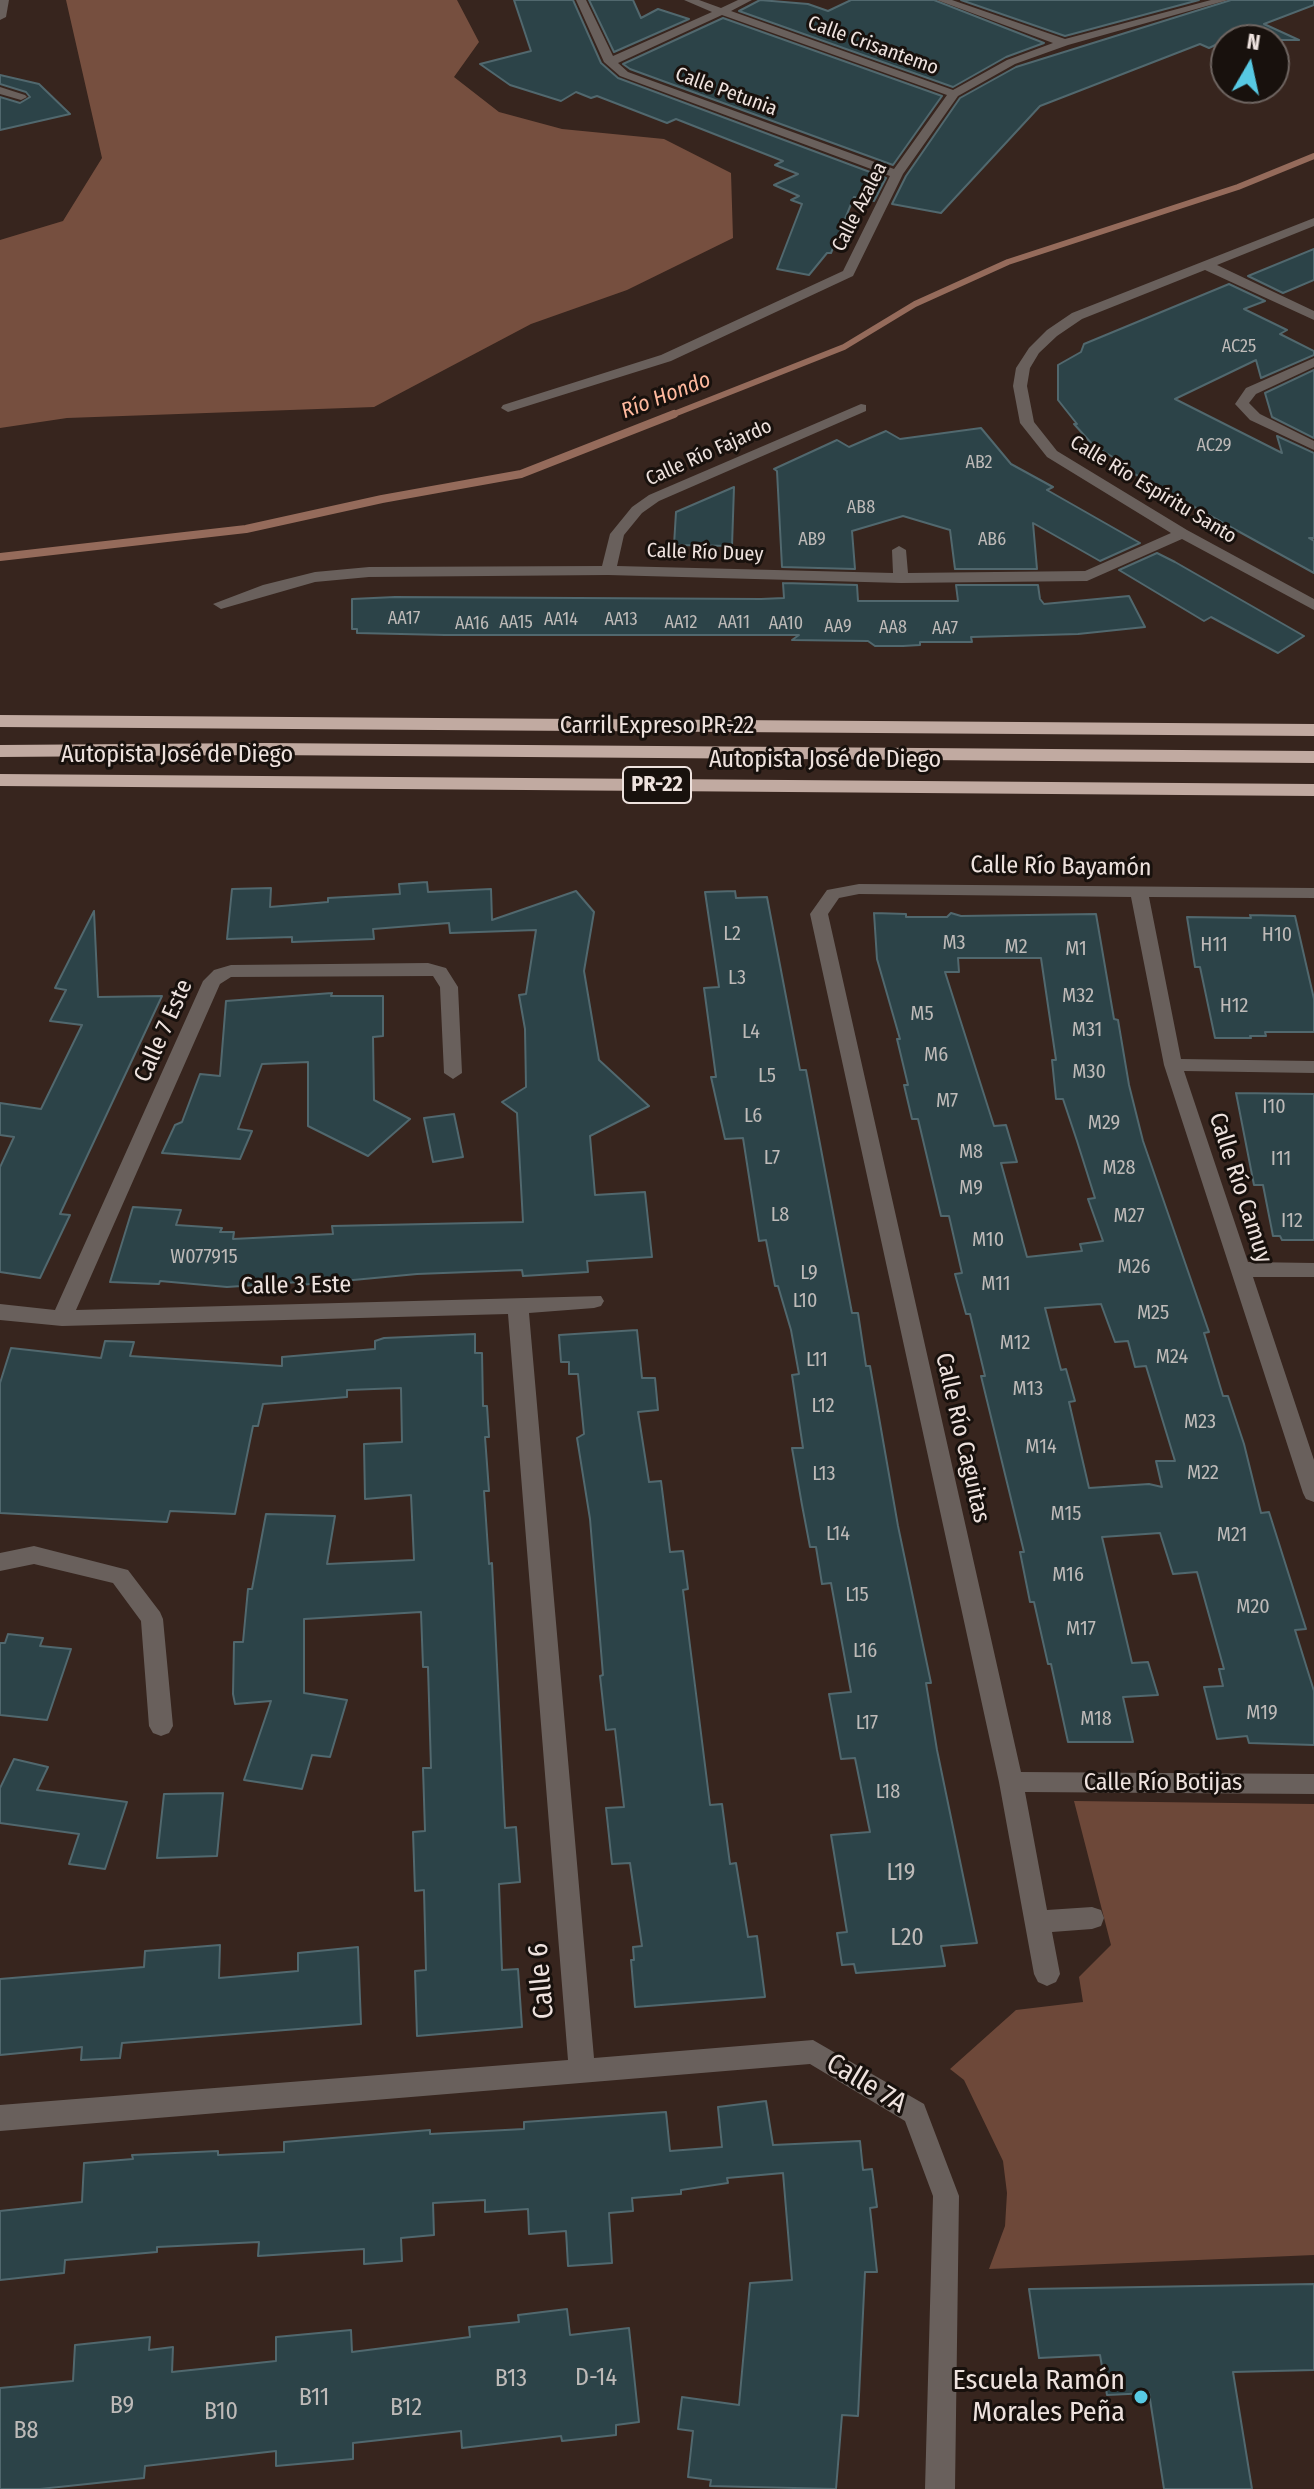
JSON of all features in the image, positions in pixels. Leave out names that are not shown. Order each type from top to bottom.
[{"type":"highway","name":"Autopista José de Diego","points":[[0,721],[1314,730]]},
{"type":"highway","name":"Carril Expreso PR-22","points":[[0,751],[264,749],[1314,757]]},
{"type":"highway","name":"Autopista José de Diego","points":[[0,780],[1314,790]]},
{"type":"street","points":[[0,17],[4,0]]},
{"type":"street","points":[[581,0],[610,62],[747,0]]},
{"type":"street","name":"Calle Crisantemo","points":[[689,0],[954,94]]},
{"type":"street","points":[[942,0],[1064,43]]},
{"type":"street","points":[[1194,0],[1208,4]]},
{"type":"street","name":"Calle Azalea","points":[[508,408],[666,358],[848,273],[897,174],[954,94],[1011,62],[1064,43],[1223,0]]},
{"type":"street","name":"Calle Petunia","points":[[610,62],[624,74],[897,174]]},
{"type":"street","points":[[0,90],[21,97]]},
{"type":"street","name":"Calle Río Espíritu Santo","points":[[1314,222],[1077,316],[1052,333],[1034,351],[1023,368],[1020,386],[1027,423],[1052,454],[1182,533],[1314,605]]},
{"type":"street","points":[[1208,266],[1314,316]]},
{"type":"street","points":[[1314,362],[1251,391],[1242,404],[1255,417],[1314,446]]},
{"type":"street","name":"Calle Río Fajardo","points":[[608,570],[617,534],[637,510],[654,498],[861,408]]},
{"type":"street","name":"Calle Río Duey","points":[[221,604],[268,588],[315,577],[369,572],[608,570],[901,578],[1087,576],[1182,533]]},
{"type":"street","points":[[899,550],[901,578]]},
{"type":"street","name":"Calle Río Bayamón","points":[[819,914],[833,894],[859,889],[1314,893]]},
{"type":"street","name":"Calle Río Camuy","points":[[1139,892],[1173,1065],[1314,1493]]},
{"type":"street","name":"Calle Río Caguitas","points":[[819,914],[1011,1782],[1047,1974]]},
{"type":"street","name":"Calle 7 Este","points":[[62,1318],[212,981],[220,974],[231,971],[428,969],[440,972],[449,987],[453,1073]]},
{"type":"street","points":[[1173,1065],[1314,1067]]},
{"type":"street","points":[[1238,1269],[1314,1270]]},
{"type":"street","name":"Calle 3 Este","points":[[0,1312],[62,1318],[518,1306],[594,1301]]},
{"type":"street","name":"Calle 6","points":[[518,1306],[582,2068]]},
{"type":"street","points":[[0,1562],[34,1555],[120,1576],[152,1619],[161,1726]]},
{"type":"street","name":"Calle Río Botijas","points":[[1011,1782],[1314,1784]]},
{"type":"street","points":[[1036,1922],[1092,1918]]},
{"type":"street","name":"Calle 7A","points":[[582,2068],[813,2052],[915,2113],[946,2196],[940,2489]]},
{"type":"street","points":[[0,2118],[582,2068]]},
{"type":"shaded area","points":[[66,0],[457,0],[479,42],[454,77],[499,112],[562,129],[664,139],[731,173],[733,238],[627,290],[531,324],[374,407],[67,418],[0,428],[0,240],[63,221],[102,158]]},
{"type":"shaded area","points":[[1074,1801],[1314,1804],[1314,2255],[989,2269],[1005,2226],[1007,2193],[1003,2161],[964,2080],[950,2069],[1016,2010],[1083,2002],[1079,1977],[1111,1945]]},
{"type":"building","points":[[514,0],[573,0],[601,63],[618,78],[886,178],[874,201],[854,197],[831,253],[827,253],[809,275],[777,269],[802,204],[791,200],[799,196],[774,185],[798,174],[775,165],[783,161],[676,119],[667,123],[597,96],[591,98],[576,92],[561,101],[510,85],[480,64],[531,51]]},
{"type":"building","points":[[589,0],[633,0],[641,18],[658,9],[689,19],[614,52]]},
{"type":"building","points":[[760,0],[808,4],[828,11],[851,0],[934,0],[1044,43],[1006,57],[953,87],[739,11]]},
{"type":"building","points":[[961,0],[1199,0],[1065,36]]},
{"type":"building","points":[[1231,0],[1314,0],[1314,5],[1264,24],[1210,24],[1210,48],[1200,44],[1040,106],[941,213],[892,204],[906,176],[960,98],[1016,67]]},
{"type":"building","points":[[723,18],[942,96],[893,165],[623,64]]},
{"type":"building","points":[[0,75],[39,84],[70,114],[0,130],[0,97],[20,103],[30,97],[26,92],[0,84]]},
{"type":"building","points":[[1314,249],[1314,280],[1283,293],[1248,276]]},
{"type":"building","points":[[1229,284],[1265,301],[1244,309],[1287,330],[1280,334],[1314,351],[1314,355],[1261,378],[1256,360],[1175,399],[1282,453],[1277,436],[1314,453],[1314,538],[1309,538],[1314,541],[1314,573],[1111,461],[1116,459],[1093,445],[1058,400],[1058,365],[1081,352],[1084,344]]},
{"type":"building","points":[[1314,370],[1314,438],[1272,417],[1265,393]]},
{"type":"building","points":[[981,428],[1011,464],[1053,487],[1047,490],[1140,543],[1100,561],[1033,523],[1037,569],[955,569],[950,530],[903,516],[852,531],[855,569],[782,567],[777,471],[774,469],[837,440],[849,447],[886,431],[900,439]]},
{"type":"building","points":[[734,487],[732,546],[674,545],[676,512]]},
{"type":"building","points":[[1157,553],[1304,636],[1278,653],[1211,617],[1204,621],[1119,570]]},
{"type":"building","points":[[783,583],[857,585],[858,601],[958,601],[956,585],[1038,585],[1044,604],[1129,596],[1145,627],[1078,634],[971,637],[972,642],[920,642],[920,645],[903,646],[875,646],[868,641],[792,640],[799,635],[445,635],[357,633],[357,629],[352,629],[352,599],[761,599],[784,598]]},
{"type":"building","points":[[427,882],[428,892],[491,889],[492,920],[576,891],[594,912],[584,971],[599,1060],[649,1106],[590,1136],[595,1195],[645,1192],[652,1257],[587,1261],[588,1272],[523,1276],[522,1270],[227,1287],[160,1281],[159,1284],[110,1282],[133,1207],[181,1210],[176,1225],[222,1228],[220,1232],[234,1232],[233,1239],[333,1234],[332,1226],[523,1222],[517,1113],[502,1102],[526,1087],[525,1029],[519,995],[526,994],[536,930],[450,933],[449,923],[373,929],[374,939],[292,942],[292,937],[227,939],[232,889],[271,888],[270,907],[328,902],[328,898],[400,894],[399,884]]},
{"type":"building","points":[[735,891],[736,898],[767,897],[800,1070],[806,1070],[852,1313],[858,1313],[866,1366],[870,1366],[898,1526],[931,1683],[926,1683],[937,1750],[977,1943],[941,1946],[945,1966],[856,1973],[854,1964],[842,1965],[837,1933],[847,1932],[831,1835],[870,1832],[855,1758],[841,1759],[829,1694],[851,1692],[831,1583],[822,1584],[816,1547],[810,1547],[792,1448],[803,1448],[792,1375],[799,1374],[791,1330],[778,1286],[775,1286],[766,1240],[759,1241],[743,1138],[725,1139],[711,1077],[716,1077],[704,988],[719,987],[705,892]]},
{"type":"building","points":[[94,911],[98,997],[162,996],[60,1214],[70,1215],[40,1278],[0,1272],[0,1167],[14,1137],[0,1135],[0,1103],[41,1109],[82,1025],[50,1021],[66,990],[55,988]]},
{"type":"building","points":[[874,913],[906,914],[906,917],[947,917],[951,913],[961,916],[1096,914],[1114,1019],[1118,1020],[1143,1141],[1209,1332],[1204,1333],[1223,1396],[1228,1396],[1244,1444],[1261,1513],[1269,1512],[1306,1629],[1295,1630],[1314,1691],[1314,1745],[1249,1743],[1247,1736],[1217,1739],[1204,1687],[1223,1686],[1219,1669],[1224,1669],[1197,1572],[1173,1574],[1160,1533],[1102,1537],[1132,1663],[1148,1662],[1158,1695],[1123,1697],[1133,1742],[1068,1742],[1051,1664],[1048,1664],[1034,1602],[1030,1602],[1020,1552],[1024,1552],[981,1376],[985,1376],[970,1314],[966,1314],[955,1274],[962,1273],[949,1216],[941,1216],[918,1119],[912,1119],[897,1039],[900,1039],[877,959]],"holes":[[[958,958],[1041,958],[1056,1060],[1052,1060],[1056,1099],[1063,1099],[1077,1141],[1095,1198],[1088,1199],[1103,1241],[1080,1244],[1082,1251],[1027,1257],[1001,1163],[1017,1162],[1006,1125],[994,1126],[945,972],[959,972]],[[1101,1304],[1115,1342],[1128,1341],[1135,1367],[1146,1366],[1175,1461],[1156,1461],[1162,1487],[1149,1484],[1089,1488],[1069,1402],[1075,1401],[1066,1369],[1061,1370],[1045,1308]]]},
{"type":"building","points":[[1250,915],[1295,916],[1314,999],[1314,1032],[1265,1032],[1266,1036],[1251,1038],[1215,1038],[1200,967],[1195,967],[1187,917],[1251,918]]},
{"type":"building","points":[[332,993],[331,996],[383,996],[383,1036],[373,1037],[374,1100],[410,1119],[368,1156],[308,1126],[308,1062],[262,1064],[238,1129],[252,1131],[240,1159],[162,1153],[175,1125],[182,1122],[200,1074],[220,1076],[226,1001]]},
{"type":"building","points":[[1236,1093],[1314,1094],[1314,1240],[1282,1240],[1280,1236],[1273,1236],[1263,1185],[1254,1185]]},
{"type":"building","points":[[454,1114],[463,1157],[433,1162],[424,1118]]},
{"type":"building","points":[[637,1330],[642,1378],[655,1378],[658,1410],[638,1412],[649,1482],[661,1481],[670,1552],[683,1551],[688,1589],[683,1590],[710,1805],[722,1804],[730,1864],[736,1863],[748,1937],[757,1936],[765,1997],[635,2007],[631,1960],[634,1960],[633,1947],[642,1946],[630,1863],[612,1864],[606,1808],[624,1807],[615,1729],[606,1730],[600,1676],[603,1675],[590,1519],[577,1438],[584,1434],[578,1374],[569,1374],[569,1362],[561,1362],[559,1335]]},
{"type":"building","points":[[475,1334],[475,1353],[482,1353],[483,1406],[487,1406],[489,1437],[485,1437],[489,1491],[484,1491],[489,1564],[492,1563],[505,1828],[516,1827],[520,1882],[499,1884],[502,1970],[518,1969],[522,2027],[417,2036],[415,1971],[426,1970],[424,1890],[415,1891],[413,1832],[425,1831],[423,1768],[431,1768],[428,1667],[423,1667],[421,1612],[304,1619],[304,1693],[347,1700],[330,1757],[312,1755],[302,1789],[244,1780],[271,1701],[235,1704],[233,1694],[234,1642],[243,1642],[248,1589],[252,1589],[266,1514],[335,1516],[327,1564],[414,1560],[411,1495],[365,1499],[364,1444],[402,1442],[401,1388],[347,1390],[347,1397],[263,1404],[258,1426],[253,1426],[235,1514],[170,1511],[167,1522],[0,1513],[0,1383],[11,1348],[101,1358],[105,1341],[134,1342],[130,1356],[282,1366],[282,1357],[375,1349],[375,1341],[384,1338]]},
{"type":"building","points":[[8,1634],[43,1638],[40,1646],[71,1649],[47,1720],[0,1715],[0,1643],[5,1643]]},
{"type":"building","points":[[14,1759],[48,1767],[37,1790],[127,1802],[105,1869],[69,1864],[79,1834],[0,1823],[0,1788]]},
{"type":"building","points":[[223,1793],[217,1856],[157,1858],[164,1794]]},
{"type":"building","points":[[220,1945],[219,1978],[298,1971],[298,1953],[358,1947],[361,2024],[122,2043],[120,2058],[81,2060],[82,2047],[0,2055],[0,1979],[144,1967],[145,1951]]},
{"type":"building","points":[[766,2101],[773,2145],[860,2141],[863,2170],[872,2169],[877,2207],[870,2208],[877,2272],[865,2272],[858,2416],[842,2415],[836,2489],[710,2486],[711,2480],[688,2477],[693,2431],[678,2429],[682,2397],[739,2405],[750,2283],[792,2280],[783,2173],[727,2178],[728,2183],[681,2190],[681,2194],[632,2198],[633,2211],[609,2213],[612,2263],[568,2266],[566,2231],[529,2234],[528,2209],[485,2212],[485,2200],[433,2203],[434,2235],[401,2238],[402,2261],[364,2264],[364,2249],[258,2256],[259,2242],[157,2247],[157,2252],[65,2260],[64,2273],[0,2280],[0,2211],[82,2202],[84,2163],[133,2159],[132,2155],[284,2152],[284,2142],[430,2130],[430,2134],[524,2129],[524,2122],[666,2112],[670,2151],[722,2147],[718,2107]]},
{"type":"building","points":[[1314,2284],[1314,2370],[1233,2372],[1252,2489],[1164,2489],[1149,2393],[1107,2395],[1100,2355],[1039,2358],[1029,2289]]},
{"type":"building","points":[[567,2309],[570,2335],[629,2328],[639,2422],[616,2425],[616,2435],[562,2441],[561,2436],[462,2448],[461,2431],[353,2443],[353,2459],[276,2466],[276,2451],[145,2466],[144,2478],[40,2489],[0,2489],[0,2388],[73,2381],[75,2345],[150,2337],[149,2350],[173,2347],[172,2372],[276,2361],[276,2337],[351,2330],[352,2352],[470,2337],[469,2327],[519,2322],[518,2315]]},
{"type":"waterway","name":"Río Hondo","points":[[669,416],[844,347],[915,304],[1008,262],[1238,187],[1314,156]]},
{"type":"waterway","name":"Río Hondo","points":[[0,557],[246,529],[382,499],[521,474],[674,414]]},
{"type":"place","name":"Escuela Ramón Morales Peña","points":[[1141,2397]]}]
